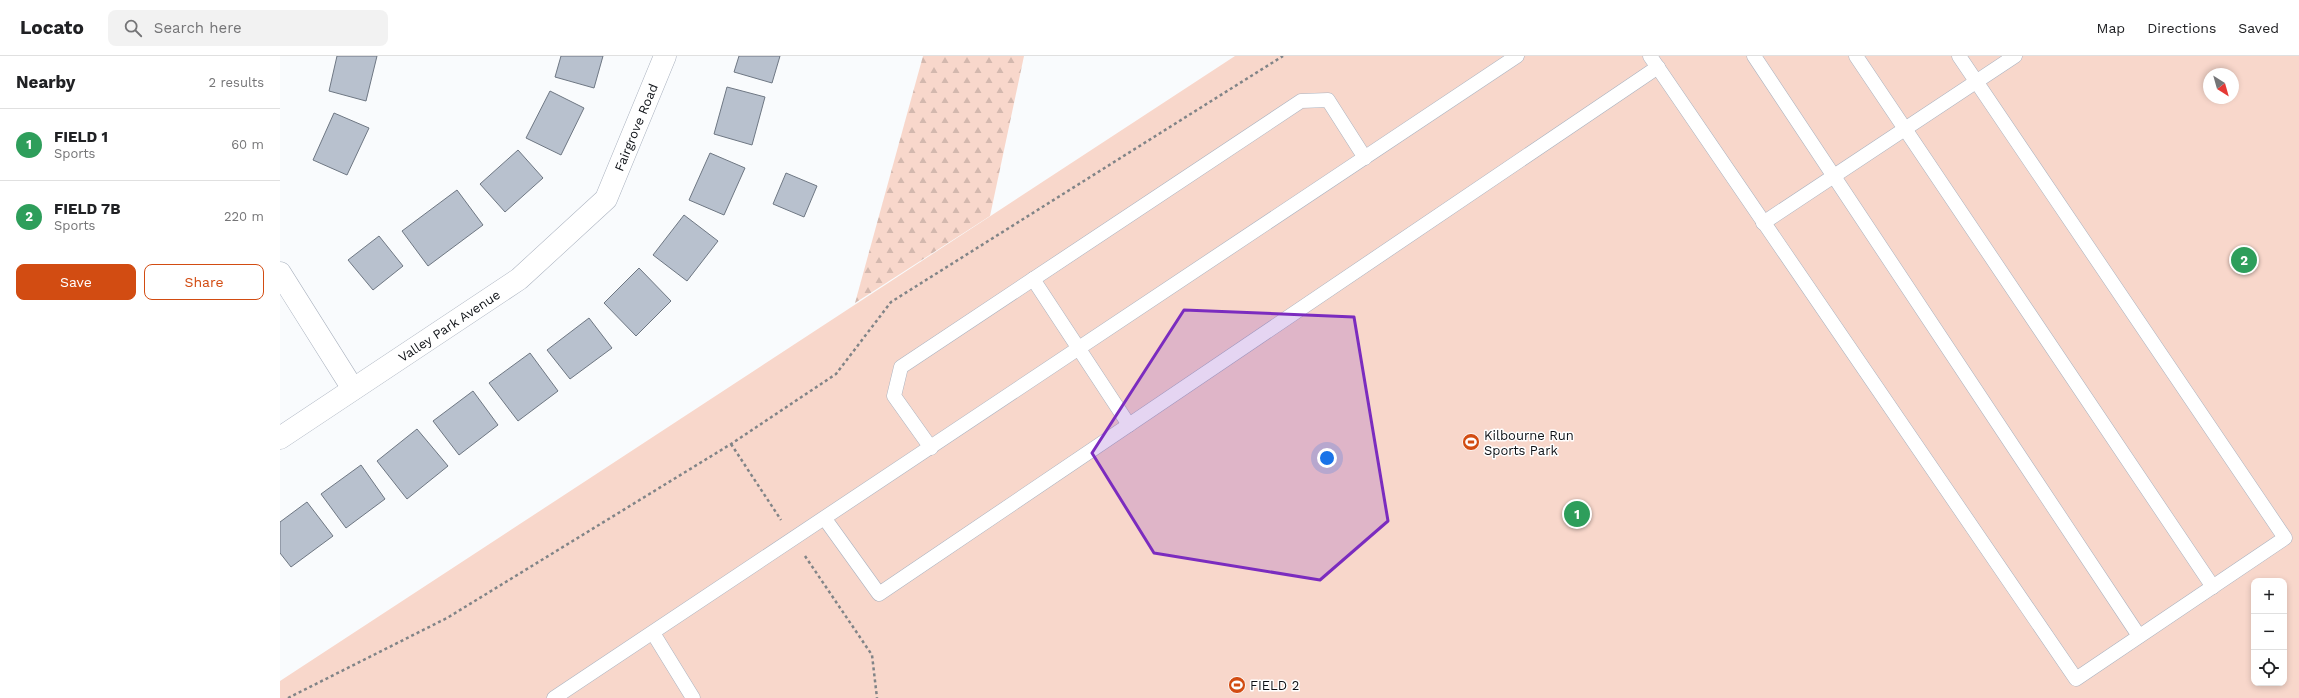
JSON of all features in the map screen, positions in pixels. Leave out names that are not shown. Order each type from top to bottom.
[{"type":"street","name":"Fairgrove Road","points":[[606,199],[665,56]]},
{"type":"street","name":"Valley Park Avenue","points":[[280,438],[519,279],[606,199]]},
{"type":"street","points":[[280,273],[353,389]]},
{"type":"lane","points":[[554,698],[1517,56]]},
{"type":"lane","points":[[1754,56],[2139,636]]},
{"type":"lane","points":[[1856,56],[2213,587]]},
{"type":"lane","points":[[824,519],[879,594],[1129,425],[1654,62],[2076,679],[2284,538],[1959,56]]},
{"type":"lane","points":[[1763,223],[2015,56]]},
{"type":"lane","points":[[931,448],[894,396],[901,367],[1301,100],[1328,100],[1365,158]]},
{"type":"lane","points":[[1033,279],[1129,425]]},
{"type":"lane","points":[[653,633],[693,698]]},
{"type":"path","points":[[288,698],[447,618],[731,444],[836,374],[891,302],[1283,56]]},
{"type":"path","points":[[731,444],[872,655],[877,698]]},
{"type":"highlighted area","points":[[1184,310],[1354,317],[1388,521],[1320,580],[1154,553],[1092,453]]},
{"type":"green space","points":[[923,56],[1024,56],[990,216],[855,303]]},
{"type":"green space","name":"Kilbourne Run Sports Park","points":[[1235,56],[2299,56],[2299,698],[280,698],[280,681]]},
{"type":"building","points":[[337,56],[377,56],[366,101],[329,91]]},
{"type":"building","points":[[561,56],[603,56],[594,88],[555,77]]},
{"type":"building","points":[[739,56],[780,56],[772,83],[734,72]]},
{"type":"building","points":[[727,87],[765,97],[752,145],[714,134]]},
{"type":"building","points":[[550,91],[584,108],[561,155],[526,138]]},
{"type":"building","points":[[334,113],[369,128],[347,175],[313,160]]},
{"type":"building","points":[[518,150],[543,178],[505,212],[480,184]]},
{"type":"building","points":[[710,153],[745,168],[724,215],[689,200]]},
{"type":"building","points":[[786,173],[817,186],[804,217],[773,204]]},
{"type":"building","points":[[457,190],[483,225],[428,266],[402,231]]},
{"type":"building","points":[[684,215],[718,241],[687,281],[653,255]]},
{"type":"building","points":[[379,236],[403,266],[373,290],[348,260]]},
{"type":"building","points":[[639,268],[671,301],[636,336],[604,303]]},
{"type":"building","points":[[589,318],[612,348],[570,379],[547,350]]},
{"type":"building","points":[[530,353],[558,391],[518,421],[489,383]]},
{"type":"building","points":[[473,391],[498,425],[459,455],[433,421]]},
{"type":"building","points":[[417,429],[448,466],[407,499],[377,461]]},
{"type":"building","points":[[361,465],[385,499],[346,528],[321,494]]},
{"type":"building","points":[[307,502],[333,536],[291,567],[280,553],[280,522]]},
{"type":"place","name":"FIELD 7B","points":[[2244,260]]},
{"type":"place","name":"Kilbourne Run Sports Park","points":[[1471,442]]},
{"type":"place","name":"FIELD 1","points":[[1577,514]]},
{"type":"place","name":"FIELD 2","points":[[1237,685]]}]
